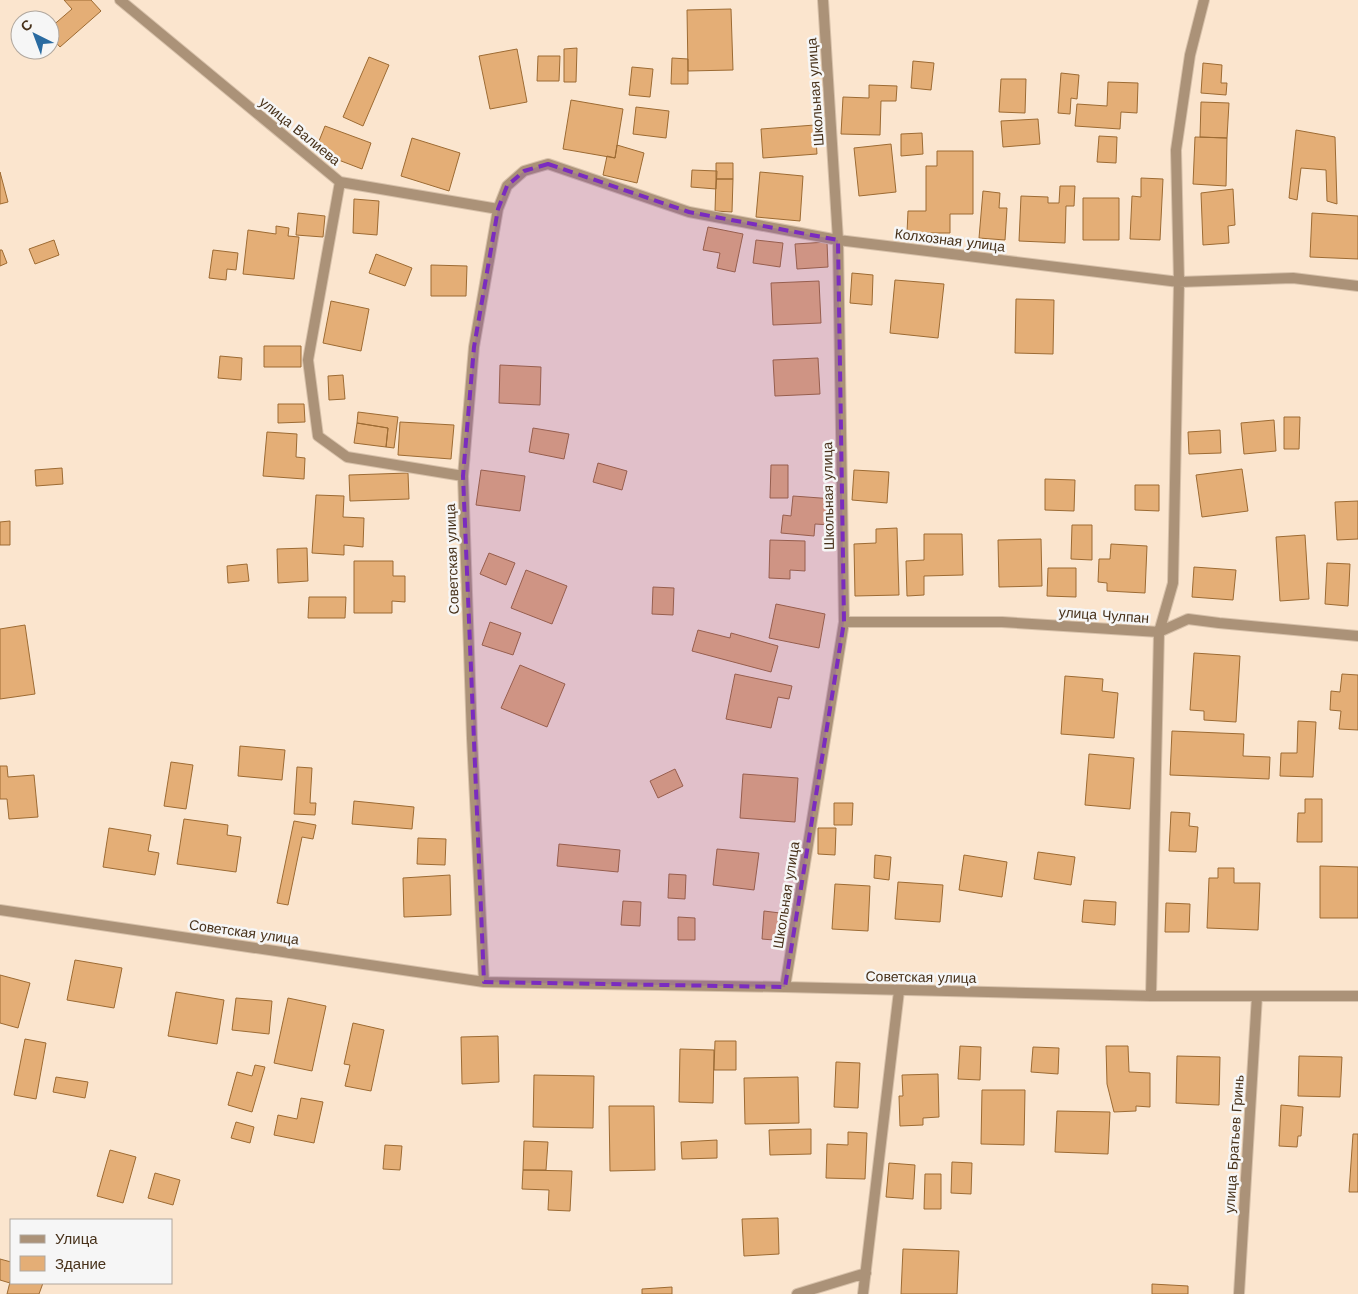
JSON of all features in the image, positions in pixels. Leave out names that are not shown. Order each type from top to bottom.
[{"type":"street","name":"улица Валиева","points":[[120,0],[340,182],[498,208]]},
{"type":"street","name":"Школьная улица","points":[[785,988],[844,622],[838,240],[823,0]]},
{"type":"street","points":[[1151,996],[1159,632],[1173,583],[1179,282],[1176,150],[1190,55],[1204,0]]},
{"type":"street","name":"Колхозная улица","points":[[548,164],[689,212],[838,240],[1179,282],[1292,278],[1358,286]]},
{"type":"street","name":"Советская улица","points":[[484,982],[472,748],[463,476],[474,347],[498,208],[507,186],[524,171],[548,164]]},
{"type":"street","points":[[340,182],[308,360],[318,436],[347,457],[463,476]]},
{"type":"street","name":"улица Чулпан","points":[[844,622],[1002,622],[1159,632],[1188,619],[1358,636]]},
{"type":"street","name":"Советская улица","points":[[0,910],[484,982],[1151,996],[1358,996]]},
{"type":"street","points":[[863,1294],[899,991]]},
{"type":"street","name":"улица Братьев Гринь","points":[[1239,1294],[1257,996]]},
{"type":"street","points":[[797,1294],[866,1273]]},
{"type":"highlighted area","points":[[548,164],[689,212],[838,240],[844,622],[785,987],[484,982],[463,476],[474,347],[498,209],[507,186],[524,171]]},
{"type":"building","points":[[64,0],[91,0],[101,11],[60,47],[60,19],[72,9]]},
{"type":"building","points":[[731,9],[733,70],[688,71],[687,10]]},
{"type":"building","points":[[577,48],[576,82],[564,82],[564,49]]},
{"type":"building","points":[[517,49],[527,102],[490,109],[479,56]]},
{"type":"building","points":[[538,56],[560,56],[559,81],[537,81]]},
{"type":"building","points":[[369,57],[389,65],[363,126],[343,117]]},
{"type":"building","points":[[672,58],[688,59],[688,84],[671,84]]},
{"type":"building","points":[[913,61],[934,63],[931,90],[911,88]]},
{"type":"building","points":[[1203,63],[1222,65],[1221,83],[1227,83],[1226,95],[1201,93]]},
{"type":"building","points":[[632,67],[653,69],[650,97],[629,95]]},
{"type":"building","points":[[1061,73],[1079,75],[1077,99],[1071,98],[1070,114],[1058,113]]},
{"type":"building","points":[[1001,79],[1026,79],[1025,113],[999,112]]},
{"type":"building","points":[[1108,82],[1138,83],[1137,113],[1121,112],[1120,129],[1075,126],[1077,104],[1107,106]]},
{"type":"building","points":[[869,85],[897,86],[896,101],[881,101],[880,135],[841,134],[843,97],[869,98]]},
{"type":"building","points":[[571,100],[623,109],[615,158],[563,149]]},
{"type":"building","points":[[1201,102],[1229,103],[1227,138],[1200,137]]},
{"type":"building","points":[[636,107],[669,111],[666,138],[633,134]]},
{"type":"building","points":[[1038,119],[1040,144],[1003,147],[1001,121]]},
{"type":"building","points":[[815,125],[817,154],[763,158],[761,129]]},
{"type":"building","points":[[325,126],[371,143],[362,169],[315,151]]},
{"type":"building","points":[[1296,130],[1335,137],[1337,204],[1327,201],[1326,170],[1301,168],[1297,200],[1289,198]]},
{"type":"building","points":[[922,133],[923,154],[901,156],[901,134]]},
{"type":"building","points":[[1099,136],[1117,137],[1116,163],[1097,162]]},
{"type":"building","points":[[1195,137],[1227,138],[1226,186],[1193,184]]},
{"type":"building","points":[[412,138],[460,153],[449,191],[401,176]]},
{"type":"building","points":[[891,144],[896,192],[859,196],[854,148]]},
{"type":"building","points":[[617,145],[644,153],[637,183],[603,175],[607,156],[615,158]]},
{"type":"building","points":[[937,151],[973,151],[973,214],[950,214],[950,233],[907,233],[908,211],[926,211],[926,166],[937,166]]},
{"type":"building","points":[[716,163],[733,163],[733,179],[716,179]]},
{"type":"building","points":[[692,170],[717,171],[716,189],[691,187]]},
{"type":"building","points":[[0,172],[8,202],[0,204]]},
{"type":"building","points":[[760,172],[803,176],[800,221],[756,217]]},
{"type":"building","points":[[1141,178],[1163,179],[1160,240],[1130,239],[1132,196],[1141,197]]},
{"type":"building","points":[[716,179],[733,179],[732,212],[715,211]]},
{"type":"building","points":[[1060,186],[1075,186],[1074,206],[1066,206],[1065,243],[1019,241],[1021,196],[1048,197],[1048,203],[1059,203]]},
{"type":"building","points":[[1233,189],[1235,225],[1228,226],[1229,243],[1203,245],[1201,193]]},
{"type":"building","points":[[983,191],[1000,193],[999,208],[1007,208],[1005,240],[979,238]]},
{"type":"building","points":[[1083,198],[1119,198],[1119,240],[1083,240]]},
{"type":"building","points":[[354,199],[379,201],[377,235],[353,233]]},
{"type":"building","points":[[298,213],[325,216],[323,237],[296,235]]},
{"type":"building","points":[[1312,213],[1358,216],[1358,259],[1310,257]]},
{"type":"building","points":[[276,226],[289,228],[288,236],[299,237],[294,279],[243,274],[248,230],[276,234]]},
{"type":"building","points":[[708,227],[743,234],[735,272],[717,268],[720,253],[703,250]]},
{"type":"building","points":[[54,240],[59,255],[35,264],[29,249]]},
{"type":"building","points":[[756,240],[783,243],[780,267],[753,263]]},
{"type":"building","points":[[827,242],[828,267],[797,269],[795,244]]},
{"type":"building","points":[[0,250],[2,250],[7,263],[0,266]]},
{"type":"building","points":[[213,250],[238,253],[236,270],[227,269],[226,280],[209,278]]},
{"type":"building","points":[[376,254],[412,268],[405,286],[369,273]]},
{"type":"building","points":[[431,265],[467,266],[466,296],[431,296]]},
{"type":"building","points":[[852,273],[873,275],[872,305],[850,303]]},
{"type":"building","points":[[895,280],[944,284],[938,338],[890,333]]},
{"type":"building","points":[[819,281],[821,323],[773,325],[771,283]]},
{"type":"building","points":[[1016,299],[1054,300],[1053,354],[1015,353]]},
{"type":"building","points":[[331,301],[369,309],[361,351],[323,343]]},
{"type":"building","points":[[264,346],[301,346],[301,367],[264,367]]},
{"type":"building","points":[[220,356],[242,358],[241,380],[218,378]]},
{"type":"building","points":[[818,358],[820,394],[775,396],[773,360]]},
{"type":"building","points":[[500,365],[541,367],[540,405],[499,403]]},
{"type":"building","points":[[343,375],[345,399],[329,400],[328,376]]},
{"type":"building","points":[[278,404],[304,404],[305,422],[278,423]]},
{"type":"building","points":[[358,412],[398,417],[394,448],[386,447],[388,428],[357,423]]},
{"type":"building","points":[[1284,417],[1300,417],[1299,449],[1284,449]]},
{"type":"building","points":[[1274,420],[1276,451],[1244,454],[1241,423]]},
{"type":"building","points":[[400,422],[454,425],[451,459],[398,455]]},
{"type":"building","points":[[357,423],[388,428],[386,447],[354,443]]},
{"type":"building","points":[[533,428],[569,434],[564,459],[529,452]]},
{"type":"building","points":[[1220,430],[1221,453],[1189,454],[1188,432]]},
{"type":"building","points":[[267,432],[297,434],[296,457],[305,458],[304,479],[263,476]]},
{"type":"building","points":[[598,463],[627,471],[622,490],[593,482]]},
{"type":"building","points":[[771,465],[788,465],[788,498],[770,498]]},
{"type":"building","points":[[62,468],[63,484],[36,486],[35,470]]},
{"type":"building","points":[[1242,469],[1248,511],[1202,517],[1196,475]]},
{"type":"building","points":[[481,470],[525,476],[520,511],[476,505]]},
{"type":"building","points":[[854,470],[889,472],[887,503],[852,500]]},
{"type":"building","points":[[408,473],[409,499],[350,501],[349,475]]},
{"type":"building","points":[[1045,479],[1075,480],[1074,511],[1045,510]]},
{"type":"building","points":[[1135,485],[1159,485],[1159,511],[1135,510]]},
{"type":"building","points":[[316,495],[344,496],[343,517],[364,518],[363,547],[344,545],[344,555],[312,553]]},
{"type":"building","points":[[793,496],[834,499],[832,525],[815,524],[814,536],[781,533],[783,515],[791,516]]},
{"type":"building","points":[[1358,501],[1358,539],[1337,540],[1335,502]]},
{"type":"building","points":[[10,521],[10,545],[0,545],[0,522]]},
{"type":"building","points":[[1072,525],[1092,525],[1092,560],[1071,559]]},
{"type":"building","points":[[897,528],[899,595],[855,596],[854,544],[876,543],[876,529]]},
{"type":"building","points":[[924,534],[962,534],[963,575],[924,576],[924,595],[907,596],[906,561],[924,560]]},
{"type":"building","points":[[1305,535],[1309,599],[1280,601],[1276,537]]},
{"type":"building","points":[[1041,539],[1042,586],[999,587],[998,540]]},
{"type":"building","points":[[770,540],[805,541],[805,571],[790,570],[790,579],[769,578]]},
{"type":"building","points":[[1111,544],[1147,546],[1145,593],[1107,591],[1107,583],[1098,582],[1099,559],[1110,559]]},
{"type":"building","points":[[307,548],[308,581],[278,583],[277,549]]},
{"type":"building","points":[[489,553],[515,563],[506,585],[480,574]]},
{"type":"building","points":[[354,561],[393,561],[393,576],[405,576],[405,602],[392,601],[392,613],[354,613]]},
{"type":"building","points":[[1327,563],[1350,564],[1348,606],[1325,604]]},
{"type":"building","points":[[247,564],[249,581],[228,583],[227,566]]},
{"type":"building","points":[[1194,567],[1236,570],[1233,600],[1192,597]]},
{"type":"building","points":[[1048,568],[1076,568],[1076,597],[1047,596]]},
{"type":"building","points":[[526,570],[567,586],[552,624],[511,608]]},
{"type":"building","points":[[653,587],[674,588],[673,615],[652,614]]},
{"type":"building","points":[[309,597],[346,597],[345,618],[308,618]]},
{"type":"building","points":[[776,604],[825,614],[819,648],[769,638]]},
{"type":"building","points":[[490,622],[521,633],[513,655],[482,645]]},
{"type":"building","points":[[25,625],[35,694],[0,699],[0,629]]},
{"type":"building","points":[[698,630],[730,638],[731,633],[778,646],[771,672],[692,651]]},
{"type":"building","points":[[1194,653],[1240,656],[1236,722],[1204,720],[1204,711],[1190,710]]},
{"type":"building","points":[[520,665],[565,684],[547,727],[501,708]]},
{"type":"building","points":[[735,674],[792,686],[789,699],[778,697],[771,728],[726,719]]},
{"type":"building","points":[[1342,674],[1358,675],[1358,730],[1339,729],[1341,711],[1330,710],[1331,691],[1340,692]]},
{"type":"building","points":[[1065,676],[1103,679],[1102,691],[1118,693],[1114,738],[1061,734]]},
{"type":"building","points":[[1298,721],[1316,722],[1313,777],[1280,776],[1281,753],[1297,753]]},
{"type":"building","points":[[1172,731],[1244,734],[1243,756],[1270,757],[1269,779],[1170,775]]},
{"type":"building","points":[[240,746],[285,750],[282,780],[238,776]]},
{"type":"building","points":[[1089,754],[1134,758],[1130,809],[1085,805]]},
{"type":"building","points":[[171,762],[193,765],[186,809],[164,806]]},
{"type":"building","points":[[0,766],[7,766],[8,777],[34,775],[38,817],[9,819],[7,799],[0,799]]},
{"type":"building","points":[[297,767],[312,768],[310,803],[316,803],[315,815],[294,814]]},
{"type":"building","points":[[675,769],[683,786],[658,798],[650,781]]},
{"type":"building","points":[[743,774],[798,778],[795,822],[740,818]]},
{"type":"building","points":[[1305,799],[1322,799],[1322,842],[1297,842],[1298,813],[1305,813]]},
{"type":"building","points":[[354,801],[414,807],[412,829],[352,824]]},
{"type":"building","points":[[834,803],[853,803],[852,825],[834,825]]},
{"type":"building","points":[[1171,812],[1190,813],[1189,826],[1198,827],[1196,852],[1169,851]]},
{"type":"building","points":[[184,819],[228,825],[227,835],[241,837],[236,872],[177,864]]},
{"type":"building","points":[[294,821],[316,825],[313,839],[302,837],[288,905],[277,903]]},
{"type":"building","points":[[109,828],[151,835],[148,851],[159,853],[155,875],[103,867]]},
{"type":"building","points":[[818,828],[836,828],[835,855],[818,854]]},
{"type":"building","points":[[418,838],[446,839],[445,865],[417,864]]},
{"type":"building","points":[[559,844],[620,850],[618,872],[557,866]]},
{"type":"building","points":[[717,849],[759,853],[754,890],[713,885]]},
{"type":"building","points":[[1038,852],[1075,857],[1071,885],[1034,879]]},
{"type":"building","points":[[875,855],[891,857],[889,880],[874,878]]},
{"type":"building","points":[[964,855],[1007,862],[1002,897],[959,890]]},
{"type":"building","points":[[1320,866],[1358,867],[1358,918],[1320,918]]},
{"type":"building","points":[[1218,868],[1234,868],[1234,883],[1260,883],[1258,930],[1207,928],[1209,878],[1218,878]]},
{"type":"building","points":[[669,874],[686,875],[685,899],[668,898]]},
{"type":"building","points":[[450,875],[451,915],[404,917],[403,878]]},
{"type":"building","points":[[898,882],[943,885],[940,922],[895,919]]},
{"type":"building","points":[[835,884],[870,886],[868,931],[832,929]]},
{"type":"building","points":[[1084,900],[1116,902],[1115,925],[1082,922]]},
{"type":"building","points":[[623,901],[641,902],[640,926],[621,925]]},
{"type":"building","points":[[1166,903],[1190,904],[1189,932],[1165,932]]},
{"type":"building","points":[[764,911],[788,914],[785,941],[762,939]]},
{"type":"building","points":[[678,917],[695,918],[695,940],[678,940]]},
{"type":"building","points":[[75,960],[122,968],[114,1008],[67,1000]]},
{"type":"building","points":[[0,975],[30,983],[18,1028],[0,1023]]},
{"type":"building","points":[[176,992],[224,1000],[217,1044],[168,1036]]},
{"type":"building","points":[[236,998],[272,1001],[269,1034],[232,1030]]},
{"type":"building","points":[[288,998],[326,1006],[312,1071],[274,1063]]},
{"type":"building","points":[[353,1023],[384,1030],[371,1091],[345,1086],[350,1065],[344,1064]]},
{"type":"building","points":[[498,1036],[499,1082],[462,1084],[461,1037]]},
{"type":"building","points":[[25,1039],[46,1043],[36,1099],[14,1095]]},
{"type":"building","points":[[715,1041],[736,1041],[736,1070],[714,1070]]},
{"type":"building","points":[[960,1046],[981,1047],[980,1080],[958,1079]]},
{"type":"building","points":[[1106,1046],[1128,1046],[1129,1072],[1150,1073],[1150,1107],[1136,1106],[1136,1111],[1114,1112],[1107,1084]]},
{"type":"building","points":[[1033,1047],[1059,1048],[1058,1074],[1031,1072]]},
{"type":"building","points":[[680,1049],[714,1050],[713,1103],[679,1102]]},
{"type":"building","points":[[1177,1056],[1220,1057],[1219,1105],[1176,1103]]},
{"type":"building","points":[[1299,1056],[1342,1057],[1340,1097],[1298,1096]]},
{"type":"building","points":[[836,1062],[860,1063],[858,1108],[834,1107]]},
{"type":"building","points":[[255,1065],[265,1067],[252,1112],[228,1105],[237,1072],[252,1076]]},
{"type":"building","points":[[938,1074],[939,1117],[923,1118],[923,1125],[900,1126],[899,1096],[903,1096],[902,1075]]},
{"type":"building","points":[[534,1075],[594,1076],[593,1128],[533,1127]]},
{"type":"building","points":[[56,1077],[88,1082],[85,1098],[53,1092]]},
{"type":"building","points":[[798,1077],[799,1123],[745,1124],[744,1078]]},
{"type":"building","points":[[982,1090],[1025,1090],[1024,1145],[981,1144]]},
{"type":"building","points":[[301,1098],[323,1102],[314,1143],[274,1135],[278,1115],[297,1119]]},
{"type":"building","points":[[1281,1105],[1303,1107],[1301,1136],[1298,1136],[1297,1147],[1279,1146]]},
{"type":"building","points":[[609,1106],[654,1106],[655,1170],[610,1171]]},
{"type":"building","points":[[1057,1111],[1110,1112],[1108,1154],[1055,1152]]},
{"type":"building","points":[[236,1122],[254,1127],[250,1143],[231,1138]]},
{"type":"building","points":[[811,1129],[811,1154],[770,1155],[769,1130]]},
{"type":"building","points":[[848,1132],[867,1133],[865,1179],[826,1178],[827,1144],[848,1145]]},
{"type":"building","points":[[1353,1134],[1358,1134],[1358,1192],[1349,1192]]},
{"type":"building","points":[[717,1140],[717,1158],[682,1159],[681,1142]]},
{"type":"building","points":[[524,1141],[548,1142],[546,1170],[523,1170]]},
{"type":"building","points":[[385,1145],[402,1146],[400,1170],[383,1169]]},
{"type":"building","points":[[110,1150],[136,1157],[123,1203],[97,1196]]},
{"type":"building","points":[[952,1162],[972,1163],[971,1194],[951,1193]]},
{"type":"building","points":[[889,1163],[915,1165],[913,1199],[886,1197]]},
{"type":"building","points":[[523,1170],[572,1171],[570,1211],[548,1210],[549,1190],[522,1189]]},
{"type":"building","points":[[155,1173],[180,1180],[173,1205],[148,1198]]},
{"type":"building","points":[[925,1174],[941,1174],[941,1209],[924,1209]]},
{"type":"building","points":[[778,1218],[779,1254],[744,1256],[742,1219]]},
{"type":"building","points":[[903,1249],[959,1251],[957,1294],[901,1294]]},
{"type":"building","points":[[0,1259],[10,1262],[10,1283],[0,1280]]},
{"type":"building","points":[[10,1282],[10,1284],[43,1284],[39,1294],[7,1294]]},
{"type":"building","points":[[1152,1284],[1188,1286],[1188,1294],[1152,1294]]},
{"type":"building","points":[[672,1287],[672,1294],[642,1294],[642,1289]]}]
